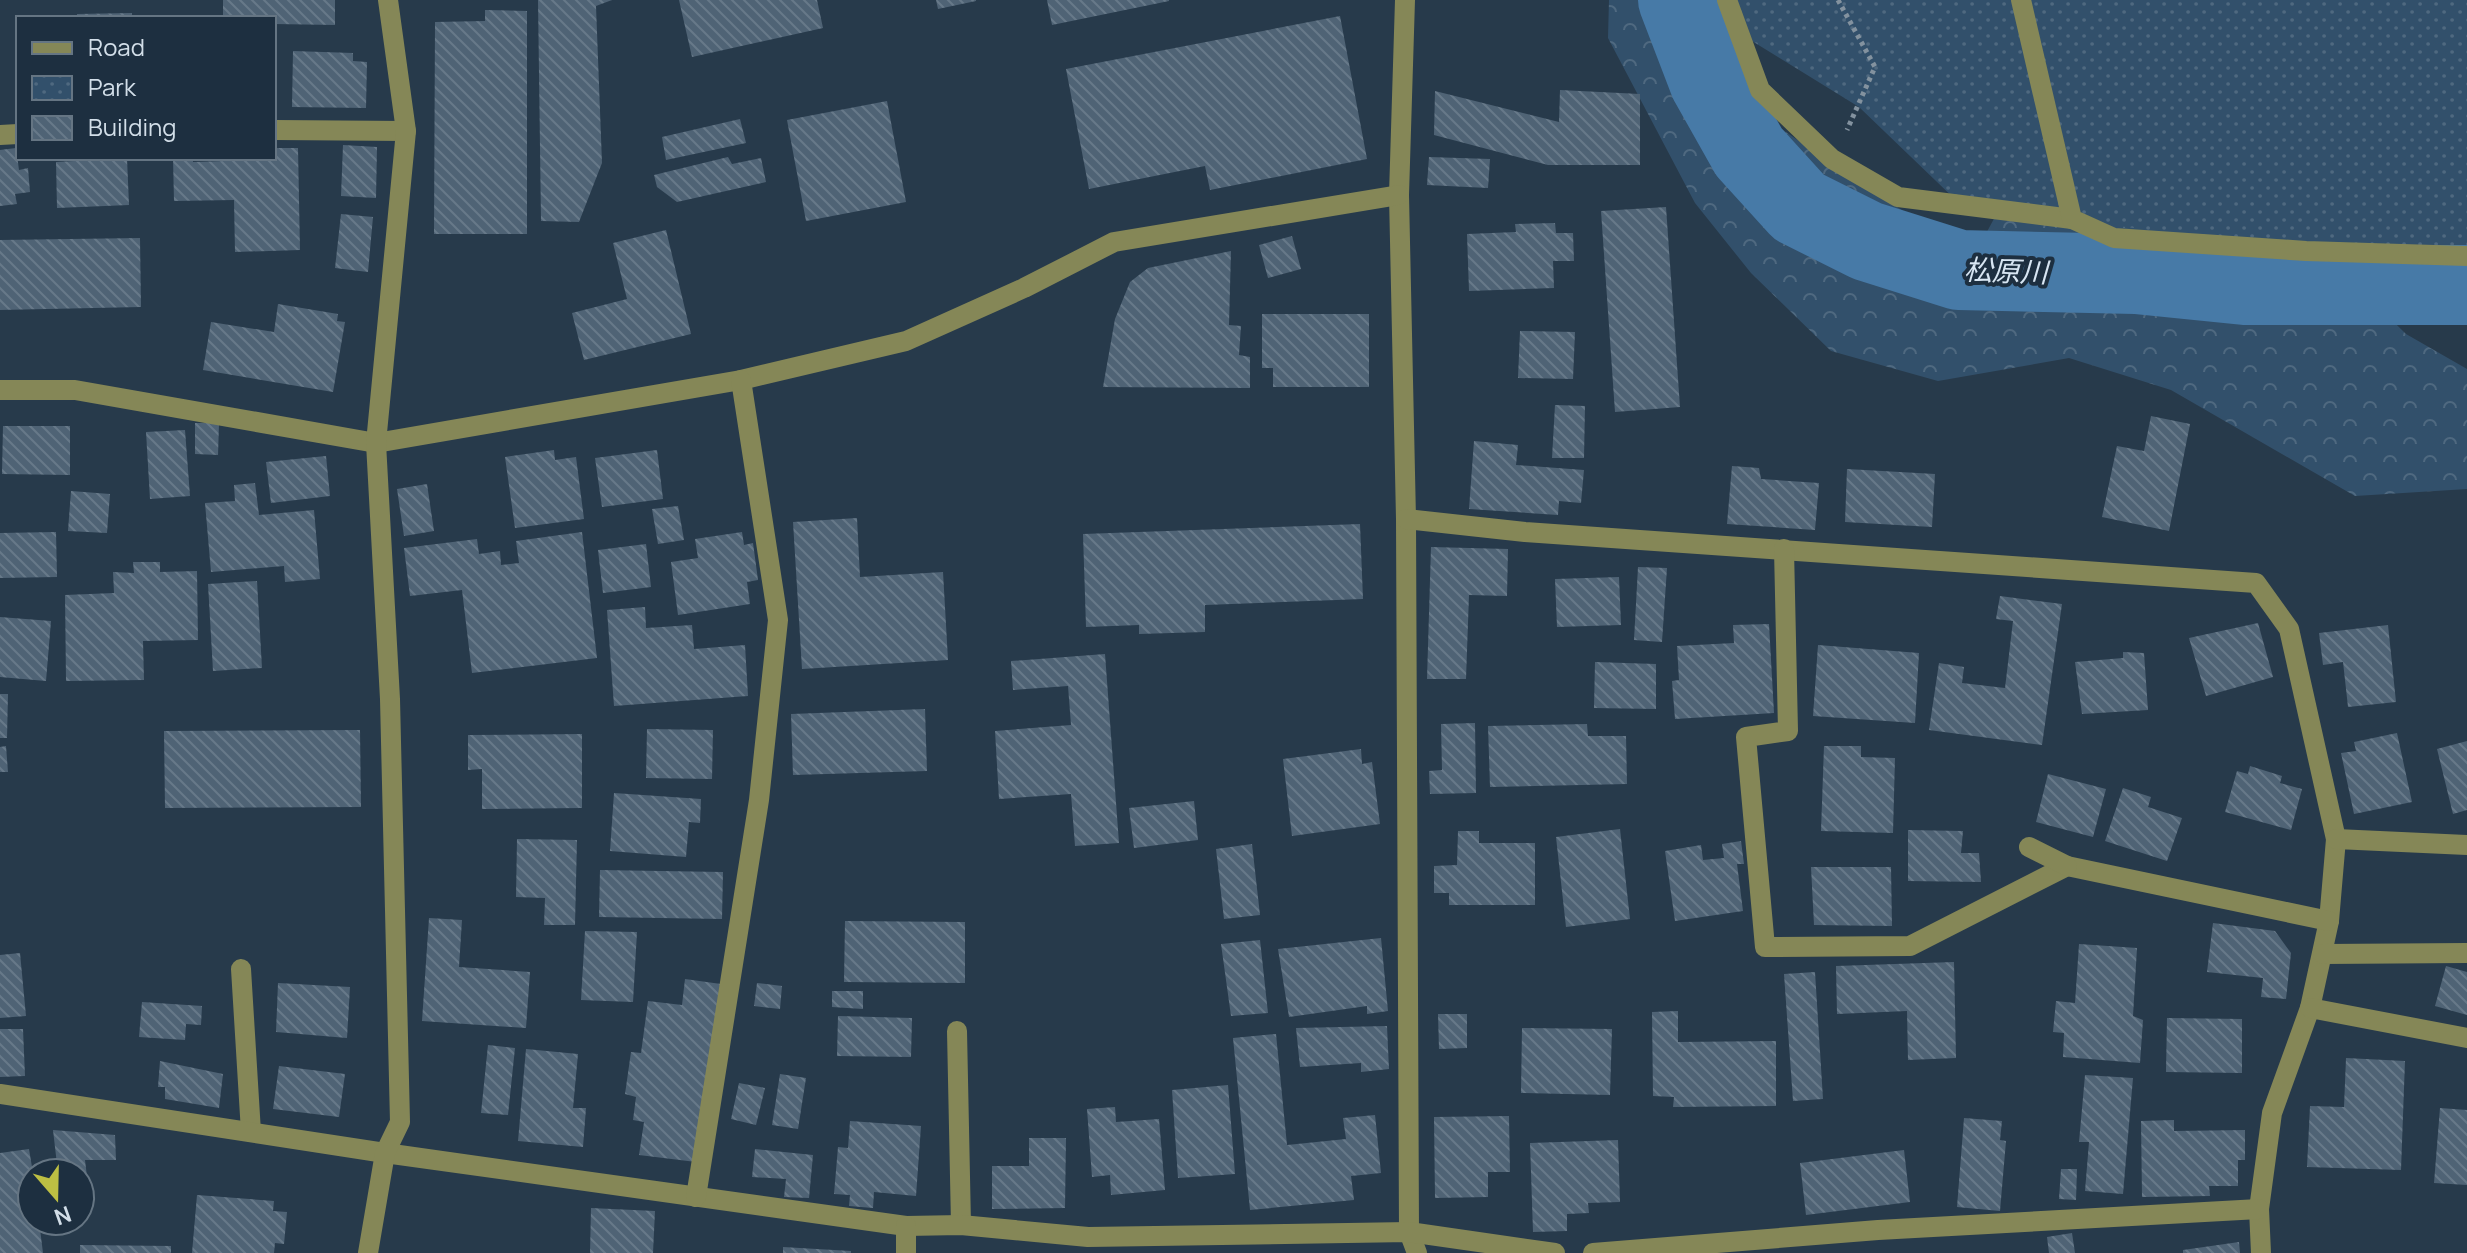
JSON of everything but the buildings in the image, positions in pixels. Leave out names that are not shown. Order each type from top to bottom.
[{"type":"street","points":[[368,1253],[385,1153],[400,1122],[390,699],[376,443],[406,131],[388,0]]},
{"type":"street","points":[[1405,0],[1399,195],[1406,519],[1409,1232],[1417,1253]]},
{"type":"street","points":[[1727,0],[1760,90],[1832,159],[1898,197],[2072,219],[2114,238],[2306,251],[2467,256]]},
{"type":"street","points":[[2021,0],[2072,219]]},
{"type":"street","points":[[276,130],[406,131]]},
{"type":"street","points":[[0,390],[75,390],[376,443],[741,380],[906,341],[1024,288],[1114,242],[1399,195]]},
{"type":"street","points":[[696,1197],[759,800],[778,620],[741,380]]},
{"type":"street","points":[[1406,519],[1525,532],[2256,583],[2289,629],[2336,839],[2323,954],[2310,1008],[2272,1113],[2259,1209],[2261,1253]]},
{"type":"street","points":[[1784,549],[1788,731],[1746,737],[1765,947],[1910,946],[2067,866]]},
{"type":"street","points":[[2336,839],[2467,845]]},
{"type":"street","points":[[2029,847],[2067,866],[2329,921]]},
{"type":"street","points":[[2323,954],[2467,953]]},
{"type":"street","points":[[241,969],[251,1132]]},
{"type":"street","points":[[2310,1008],[2467,1038]]},
{"type":"street","points":[[957,1031],[961,1225]]},
{"type":"street","points":[[0,1094],[696,1197],[906,1226],[961,1225],[1088,1245],[1332,1243],[1409,1232],[1555,1253]]},
{"type":"street","points":[[1593,1253],[1878,1230],[2259,1209]]},
{"type":"street","points":[[906,1226],[906,1253]]},
{"type":"path","points":[[1832,159],[1859,107],[1875,67],[1838,0]]},
{"type":"green space","points":[[1609,0],[1692,0],[1710,81],[1973,258],[2061,93],[2235,166],[2406,334],[2467,369],[2467,489],[2355,496],[2171,390],[2069,358],[1938,381],[1831,351],[1751,273],[1695,203],[1608,38]]},
{"type":"green space","points":[[1731,0],[2467,0],[2467,256],[2306,251],[1961,205],[1859,107],[1752,41]]},
{"type":"waterway","name":"松原川","points":[[1678,0],[1709,81],[1749,152],[1799,207],[1867,241],[1959,270],[2136,274],[2245,285],[2467,285]]}]
